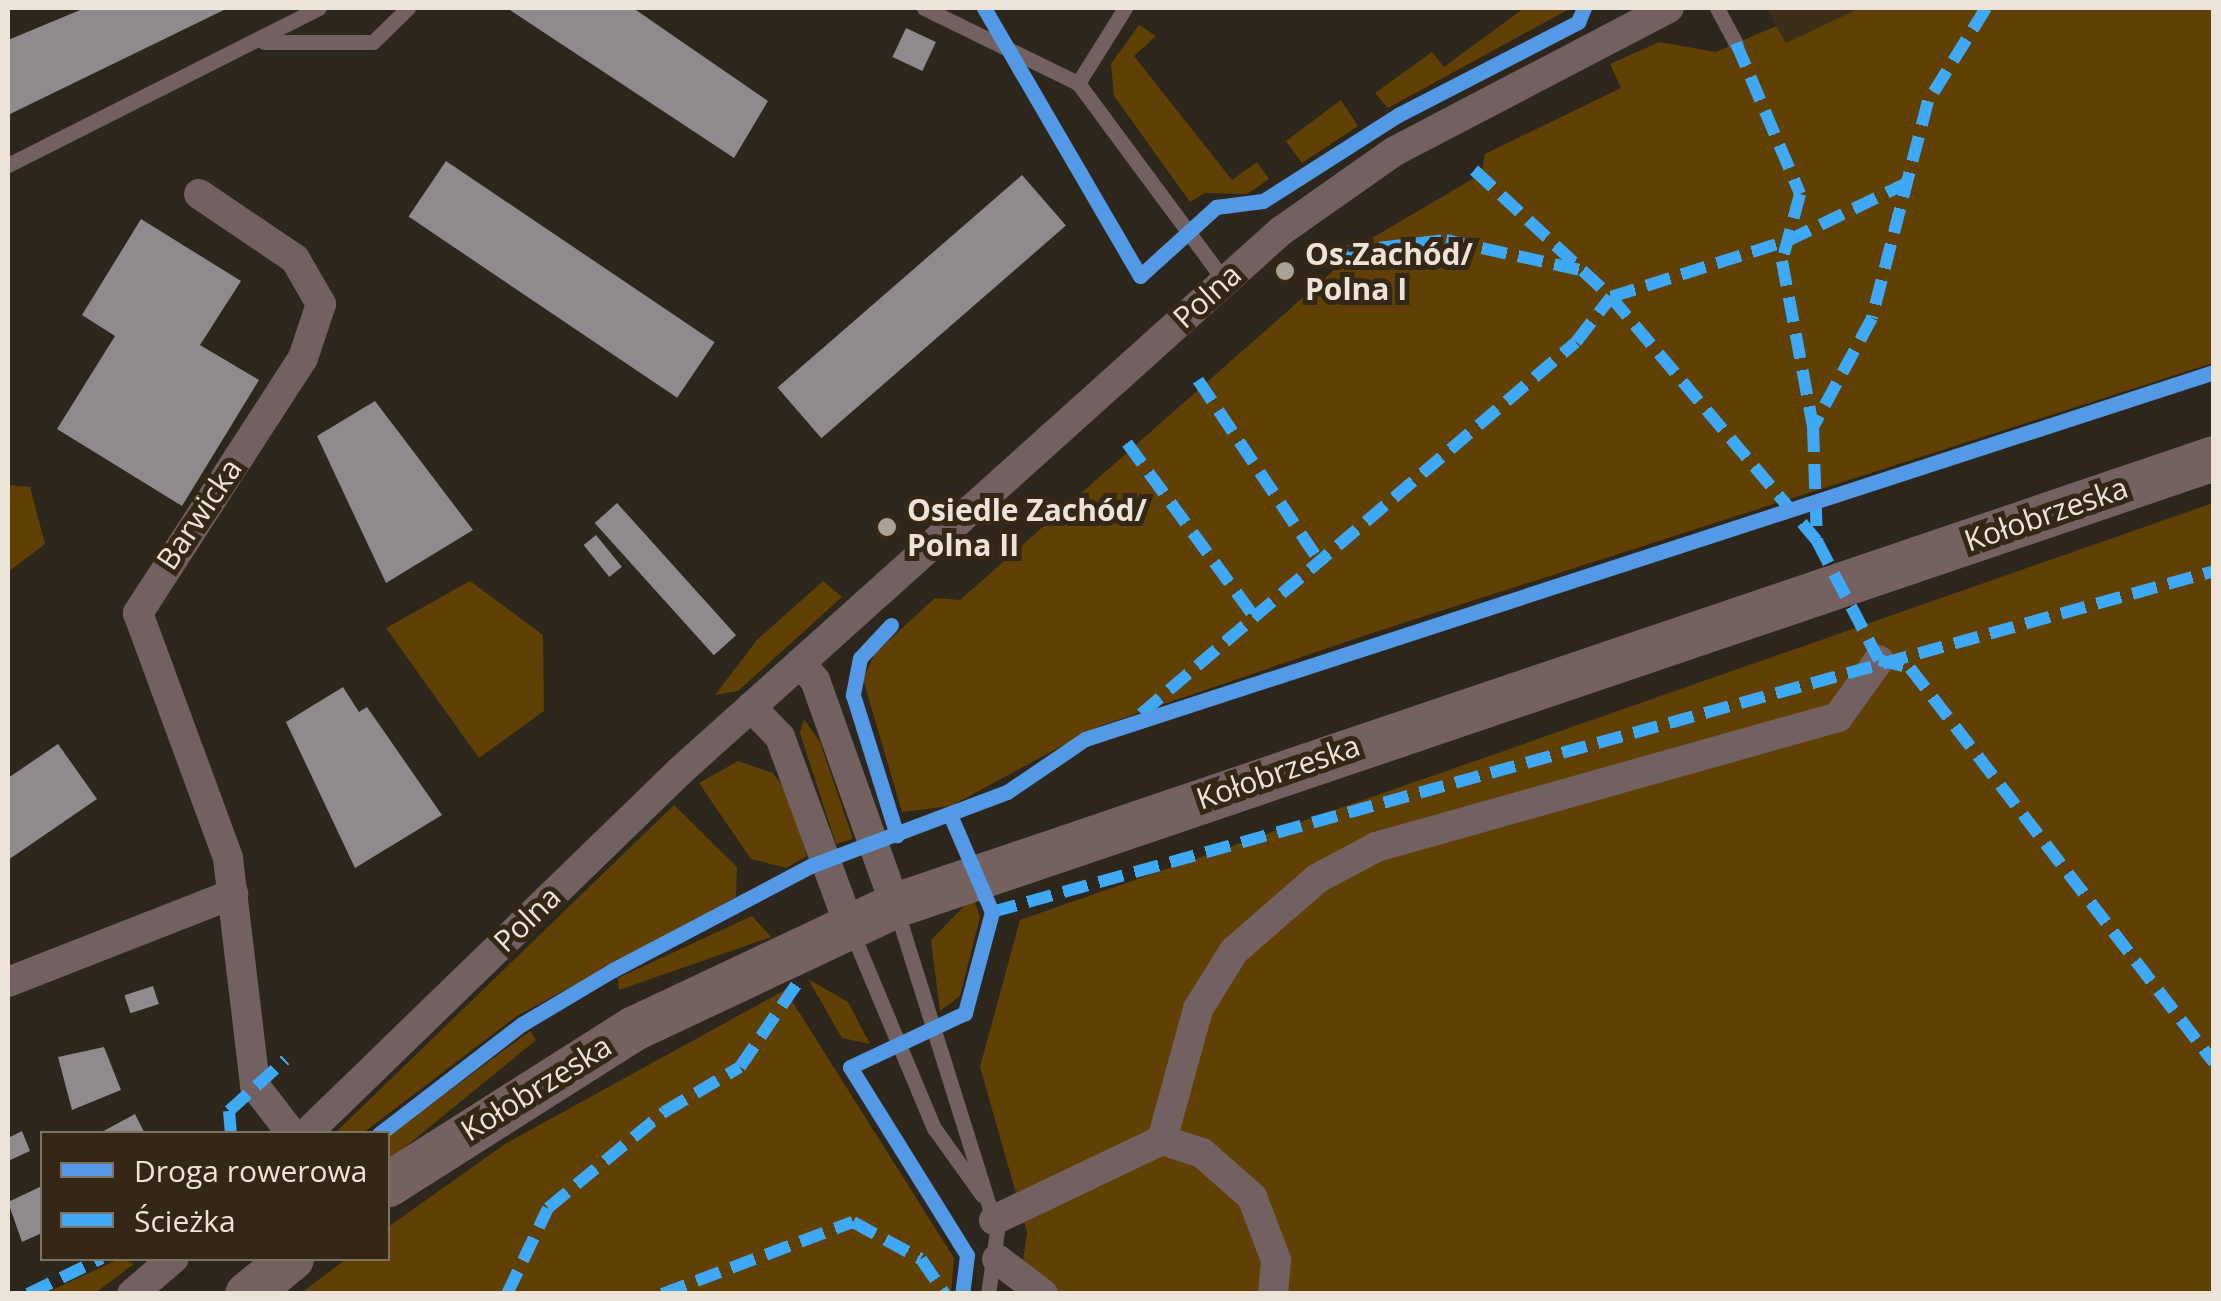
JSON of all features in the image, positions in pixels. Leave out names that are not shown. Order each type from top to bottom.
[{"type":"main road","name":"Kołobrzeska","points":[[390,1183],[634,1028],[895,905],[2214,458]]},
{"type":"main road","points":[[246,1294],[288,1261]]},
{"type":"street","name":"Polna","points":[[309,1131],[751,707],[1224,280],[1354,176],[1669,8]]},
{"type":"street","name":"Barwicka","points":[[199,194],[295,259],[321,304],[303,358],[139,608],[226,848],[250,1070],[290,1131]]},
{"type":"street","points":[[1162,1140],[1198,1009],[1234,951],[1318,878],[1376,847],[1838,718],[1879,660]]},
{"type":"street","points":[[800,663],[815,680],[895,905]]},
{"type":"street","points":[[751,707],[780,737],[849,925]]},
{"type":"street","points":[[8,982],[232,894]]},
{"type":"street","points":[[992,1213],[1162,1140],[1202,1153],[1252,1196],[1276,1260],[1273,1294]]},
{"type":"street","points":[[997,1259],[1043,1294]]},
{"type":"street","points":[[132,1294],[170,1261]]},
{"type":"lane","points":[[8,165],[264,42],[319,8]]},
{"type":"lane","points":[[264,42],[373,42],[408,8]]},
{"type":"lane","points":[[924,8],[1078,82],[1224,280]]},
{"type":"lane","points":[[1078,82],[1125,8]]},
{"type":"lane","points":[[1717,8],[1736,43]]},
{"type":"lane","points":[[895,905],[992,1213],[997,1259],[988,1294]]},
{"type":"lane","points":[[849,925],[934,1128],[992,1213]]},
{"type":"shaded area","points":[[1524,8],[1571,8],[1388,108],[1375,93],[1432,52],[1444,67]]},
{"type":"shaded area","points":[[1767,8],[1860,8],[1785,44]]},
{"type":"shaded area","points":[[1860,8],[2213,8],[2213,363],[1366,635],[1097,727],[951,806],[902,812],[863,679],[875,653],[935,598],[960,600],[1367,241],[1481,174],[1485,154],[1621,88],[1610,64],[1659,42],[1716,52],[1776,26],[1786,43]]},
{"type":"shaded area","points":[[1139,25],[1156,36],[1134,56],[1232,180],[1257,162],[1269,179],[1247,194],[1205,193],[1190,202],[1114,96],[1111,64]]},
{"type":"shaded area","points":[[1341,100],[1358,126],[1302,163],[1286,141]]},
{"type":"shaded area","points":[[8,485],[30,487],[45,544],[8,572]]},
{"type":"shaded area","points":[[2213,503],[2213,1293],[1019,1293],[1027,1232],[980,1067],[1020,920]]},
{"type":"shaded area","points":[[470,581],[543,635],[544,711],[479,758],[386,628]]},
{"type":"shaded area","points":[[823,581],[842,597],[738,691],[715,695],[757,640]]},
{"type":"shaded area","points":[[804,719],[820,742],[853,839],[836,844],[800,733]]},
{"type":"shaded area","points":[[738,761],[773,773],[788,794],[807,856],[786,868],[751,859],[699,783]]},
{"type":"shaded area","points":[[674,805],[737,867],[736,897],[517,1016],[366,1131],[337,1131]]},
{"type":"shaded area","points":[[973,897],[980,917],[960,996],[940,1011],[931,940]]},
{"type":"shaded area","points":[[752,916],[771,937],[619,990],[618,978]]},
{"type":"shaded area","points":[[808,979],[848,1002],[870,1044],[842,1038]]},
{"type":"shaded area","points":[[785,990],[954,1258],[951,1293],[301,1293],[343,1261],[390,1261],[390,1226],[505,1144]]},
{"type":"shaded area","points":[[530,1031],[536,1040],[390,1159],[390,1135]]},
{"type":"shaded area","points":[[115,1261],[134,1264],[95,1293],[46,1293]]},
{"type":"building","points":[[85,8],[228,8],[8,115],[8,40]]},
{"type":"building","points":[[507,8],[633,8],[768,101],[734,158]]},
{"type":"building","points":[[906,28],[936,42],[922,71],[892,57]]},
{"type":"building","points":[[446,161],[715,342],[677,398],[409,217]]},
{"type":"building","points":[[1022,175],[1066,226],[821,438],[777,388]]},
{"type":"building","points":[[141,219],[241,281],[200,345],[259,380],[182,506],[57,429],[115,336],[82,315]]},
{"type":"building","points":[[375,401],[473,530],[386,583],[317,436]]},
{"type":"building","points":[[617,503],[736,635],[714,655],[595,523]]},
{"type":"building","points":[[596,535],[622,567],[609,577],[584,545]]},
{"type":"building","points":[[343,687],[359,712],[367,707],[442,815],[355,868],[286,722]]},
{"type":"building","points":[[58,744],[97,799],[8,860],[8,778]]},
{"type":"building","points":[[153,986],[159,1004],[130,1013],[124,995]]},
{"type":"building","points":[[104,1047],[121,1090],[72,1110],[58,1057]]},
{"type":"building","points":[[135,1114],[144,1131],[104,1131]]},
{"type":"building","points":[[22,1131],[30,1151],[8,1161],[8,1138]]},
{"type":"building","points":[[40,1187],[40,1234],[22,1242],[8,1202]]},
{"type":"marked path","points":[[1986,8],[1928,101],[1872,318],[1813,427],[1817,541],[1879,660],[1910,668],[2214,1063]]},
{"type":"marked path","points":[[1736,43],[1800,194],[1782,261],[1813,427]]},
{"type":"marked path","points":[[1474,170],[1611,297],[1787,241],[1907,183]]},
{"type":"marked path","points":[[1343,252],[1446,240],[1580,270]]},
{"type":"marked path","points":[[1141,714],[1576,342],[1611,297],[1817,541]]},
{"type":"marked path","points":[[1198,380],[1317,558]]},
{"type":"marked path","points":[[1127,443],[1253,615]]},
{"type":"marked path","points":[[992,912],[2214,571]]},
{"type":"marked path","points":[[507,1294],[548,1208],[664,1112],[740,1067],[800,979]]},
{"type":"marked path","points":[[231,1131],[229,1111],[285,1060]]},
{"type":"marked path","points":[[662,1294],[853,1222],[921,1259],[945,1294]]},
{"type":"marked path","points":[[28,1294],[96,1261]]},
{"type":"cycle path","points":[[984,8],[1140,276],[1216,207],[1263,201],[1398,115],[1578,22],[1584,8]]},
{"type":"cycle path","points":[[383,1131],[522,1024],[613,970],[810,866],[1007,792],[1085,739],[2214,372]]},
{"type":"cycle path","points":[[891,625],[860,658],[853,695],[897,835]]},
{"type":"cycle path","points":[[951,817],[992,912],[965,1013],[850,1067],[967,1255],[962,1294]]},
{"type":"place","name":"Os.Zachód/ Polna I","points":[[1285,271]]},
{"type":"place","name":"Osiedle Zachód/ Polna II","points":[[887,527]]}]
